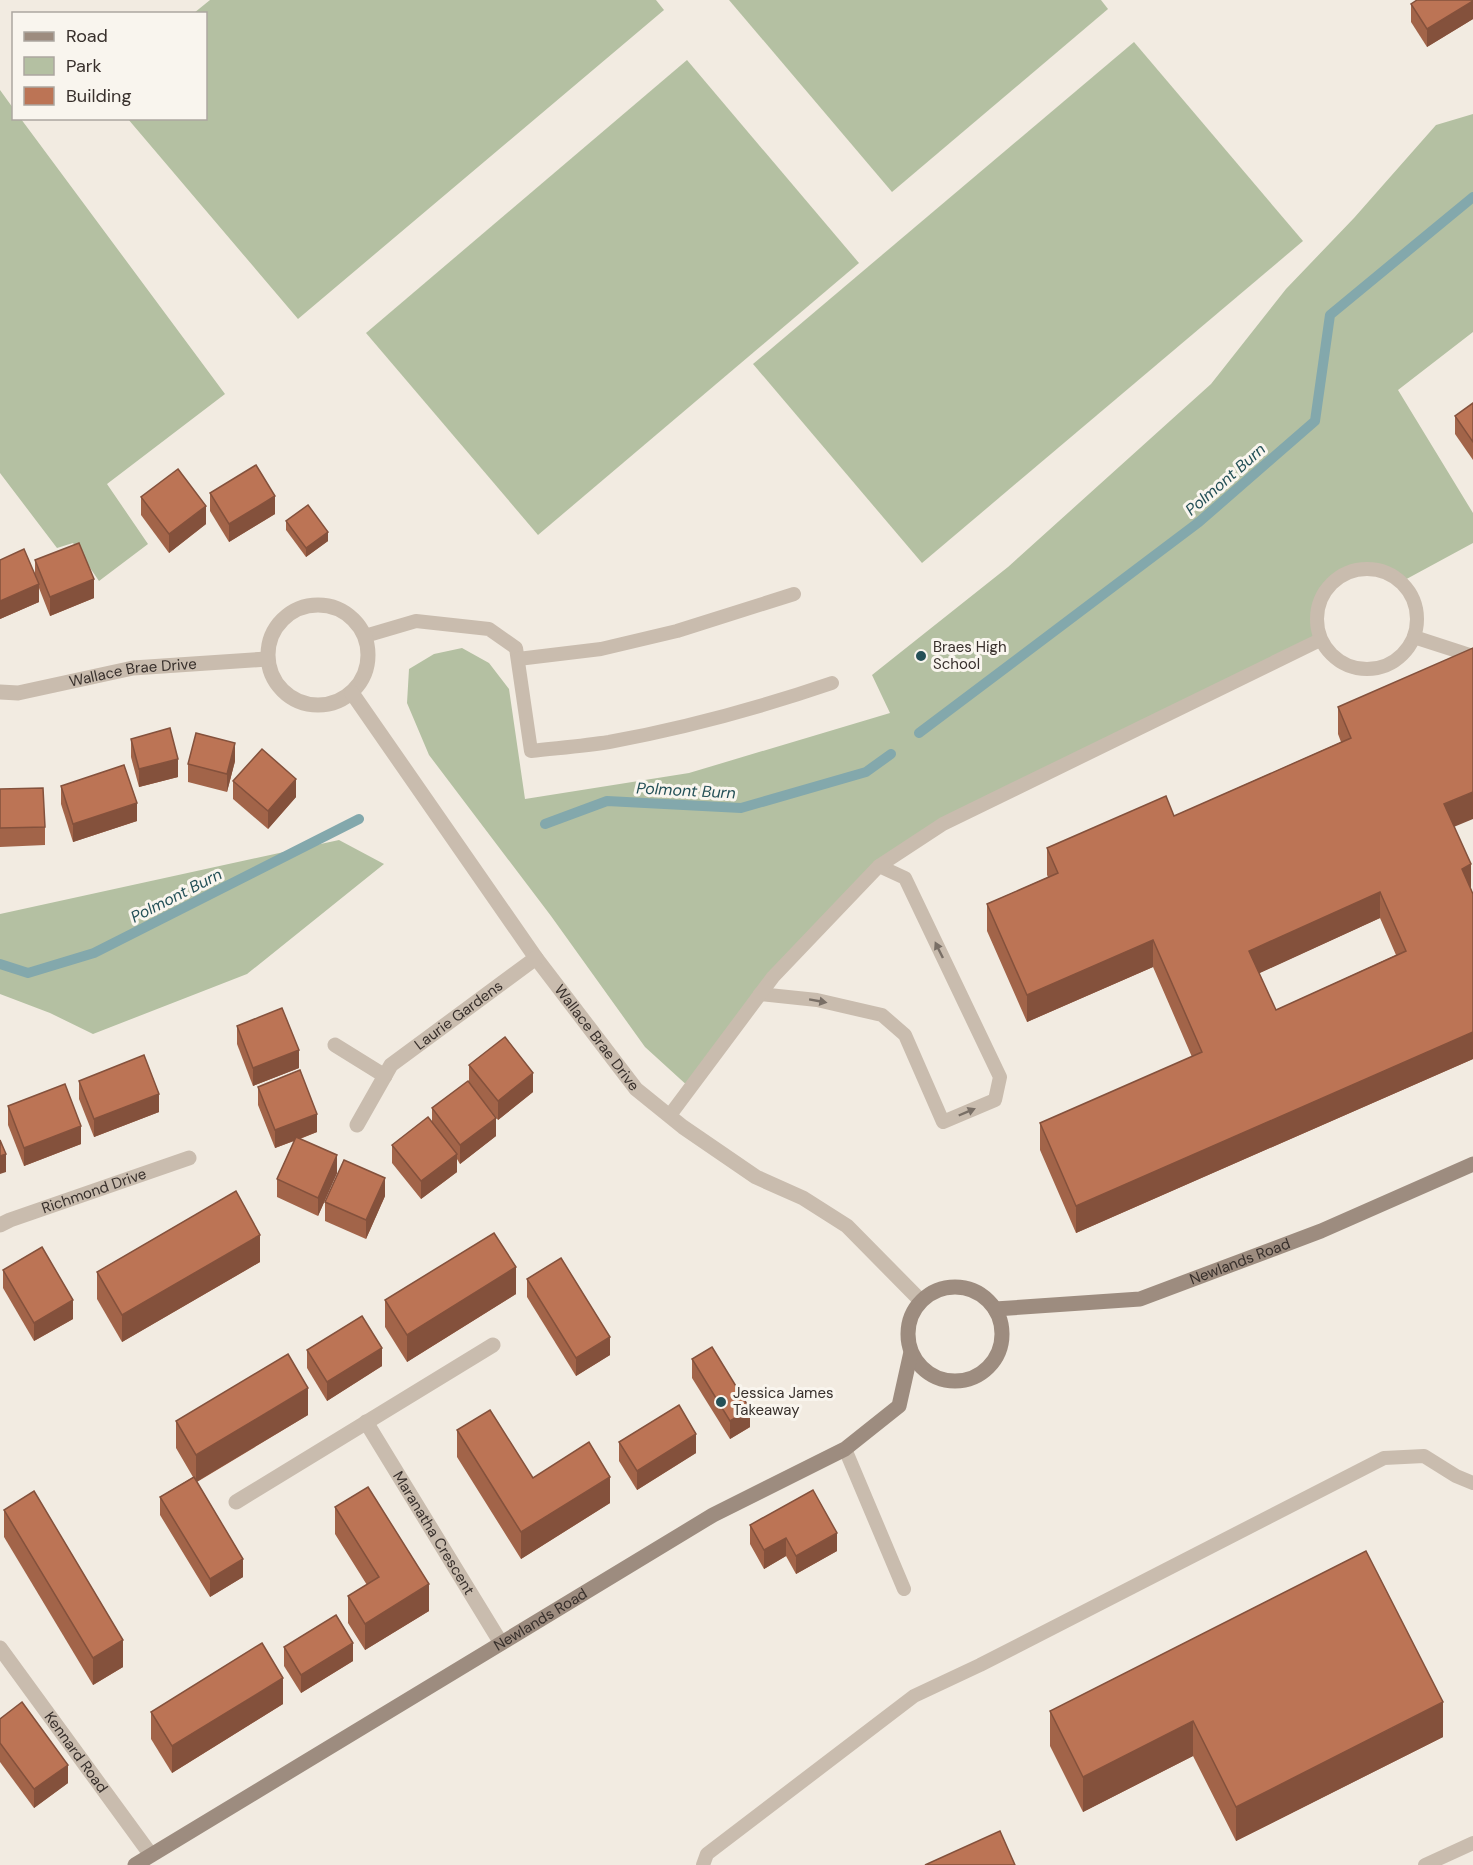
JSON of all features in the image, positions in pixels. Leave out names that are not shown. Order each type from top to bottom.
[{"type":"main road","name":"Newlands Road","points":[[995,1309],[1140,1299],[1321,1231],[1473,1164]]},
{"type":"main road","points":[[950,1286],[966,1288],[981,1294],[995,1309],[1001,1325],[1001,1342],[995,1359],[983,1371],[968,1380],[951,1381],[934,1377],[920,1366],[911,1352],[907,1334],[911,1316],[921,1300],[934,1291],[950,1286]]},
{"type":"main road","name":"Newlands Road","points":[[135,1865],[713,1515],[845,1449],[899,1406],[911,1352]]},
{"type":"street","points":[[329,606],[341,610],[354,620],[365,636],[369,650],[365,674],[352,693],[327,705],[313,706],[286,694],[270,673],[267,659],[269,642],[275,629],[289,614],[303,607],[329,606]]},
{"type":"street","name":"Wallace Brae Drive","points":[[0,692],[18,693],[133,668],[267,659]]},
{"type":"street","name":"Wallace Brae Drive","points":[[352,693],[536,958],[636,1089],[756,1177],[803,1198],[847,1226],[921,1300]]},
{"type":"street","name":"Laurie Gardens","points":[[357,1125],[391,1065],[536,958]]},
{"type":"street","points":[[334,1045],[385,1076]]},
{"type":"street","name":"Richmond Drive","points":[[0,1225],[189,1158]]},
{"type":"street","points":[[236,1502],[493,1345]]},
{"type":"street","name":"Maranatha Crescent","points":[[366,1422],[501,1643]]},
{"type":"street","name":"Kennard Road","points":[[0,1648],[151,1855]]},
{"type":"lane","points":[[1365,569],[1385,572],[1401,582],[1413,599],[1417,618],[1414,637],[1404,654],[1388,665],[1368,670],[1348,666],[1332,656],[1320,640],[1316,621],[1319,602],[1330,585],[1346,573],[1365,569]]},
{"type":"lane","points":[[518,659],[601,649],[666,634],[794,594]]},
{"type":"lane","points":[[365,636],[416,621],[489,629],[516,648],[531,751],[607,742],[686,726],[789,698],[832,683]]},
{"type":"lane","points":[[1414,637],[1473,656]]},
{"type":"lane","points":[[670,1116],[772,977],[879,866],[943,824],[1320,640]]},
{"type":"lane","points":[[760,994],[817,1000],[882,1015],[905,1035],[944,1122],[995,1100],[1000,1077],[904,878],[879,866]]},
{"type":"lane","points":[[845,1449],[904,1589]]},
{"type":"lane","points":[[703,1865],[707,1854],[914,1695],[980,1665],[1384,1458],[1424,1456],[1456,1476],[1473,1483]]},
{"type":"lane","points":[[1425,1865],[1473,1842]]},
{"type":"green space","points":[[210,0],[656,0],[664,10],[298,319],[129,120],[207,120],[207,12],[195,12]]},
{"type":"green space","points":[[729,0],[1101,0],[1108,9],[892,192]]},
{"type":"green space","points":[[1134,42],[1303,241],[922,563],[753,364]]},
{"type":"green space","points":[[687,60],[859,263],[538,535],[366,333]]},
{"type":"green space","points":[[0,90],[12,107],[12,120],[22,120],[225,394],[107,484],[148,544],[99,581],[73,543],[57,548],[0,473]]},
{"type":"green space","points":[[1473,114],[1473,332],[1398,390],[1473,513],[1473,543],[1401,582],[1385,573],[1371,569],[1347,573],[1330,585],[1320,601],[1316,626],[1320,640],[943,824],[879,866],[773,977],[690,1088],[645,1047],[551,916],[429,755],[407,703],[409,669],[434,654],[462,648],[489,663],[509,689],[525,799],[689,773],[890,713],[872,675],[1008,567],[1211,384],[1286,289],[1354,218],[1436,125]]},
{"type":"green space","points":[[339,840],[384,864],[247,974],[93,1034],[50,1013],[0,994],[0,914]]},
{"type":"building","points":[[1417,0],[1473,1],[1427,29],[1411,4]]},
{"type":"building","points":[[1473,403],[1473,442],[1455,416]]},
{"type":"building","points":[[256,465],[275,496],[229,524],[210,493]]},
{"type":"building","points":[[178,469],[206,506],[169,534],[141,497]]},
{"type":"building","points":[[308,505],[328,532],[306,548],[286,521]]},
{"type":"building","points":[[79,543],[94,579],[50,597],[35,560]]},
{"type":"building","points":[[24,549],[39,584],[0,601],[0,560]]},
{"type":"building","points":[[1473,648],[1473,792],[1444,804],[1471,864],[1462,869],[1473,894],[1473,1032],[1076,1206],[1040,1123],[1202,1052],[1153,940],[1027,995],[987,904],[1058,873],[1047,848],[1166,796],[1174,816],[1351,738],[1338,707]],"holes":[[[1380,892],[1406,951],[1276,1010],[1249,951]]]},
{"type":"building","points":[[170,728],[178,759],[139,769],[131,739]]},
{"type":"building","points":[[196,733],[235,743],[227,774],[188,764]]},
{"type":"building","points":[[262,749],[296,779],[268,811],[233,781]]},
{"type":"building","points":[[124,765],[137,803],[73,824],[61,786]]},
{"type":"building","points":[[43,788],[45,827],[0,828],[0,789]]},
{"type":"building","points":[[282,1008],[299,1050],[253,1068],[237,1026]]},
{"type":"building","points":[[505,1037],[533,1073],[498,1101],[469,1065]]},
{"type":"building","points":[[144,1055],[159,1094],[94,1119],[79,1081]]},
{"type":"building","points":[[300,1070],[317,1114],[275,1130],[258,1087]]},
{"type":"building","points":[[468,1081],[496,1118],[460,1145],[432,1108]]},
{"type":"building","points":[[65,1084],[81,1126],[24,1148],[8,1106]]},
{"type":"building","points":[[428,1117],[457,1154],[421,1181],[392,1145]]},
{"type":"building","points":[[296,1137],[337,1155],[318,1198],[277,1179]]},
{"type":"building","points":[[0,1140],[6,1154],[0,1156]]},
{"type":"building","points":[[344,1160],[385,1178],[366,1220],[325,1202]]},
{"type":"building","points":[[236,1191],[260,1235],[122,1315],[97,1272]]},
{"type":"building","points":[[494,1233],[516,1267],[407,1335],[385,1300]]},
{"type":"building","points":[[42,1247],[73,1300],[34,1323],[3,1270]]},
{"type":"building","points":[[561,1258],[610,1337],[576,1358],[527,1279]]},
{"type":"building","points":[[362,1316],[382,1348],[327,1382],[307,1350]]},
{"type":"building","points":[[712,1347],[750,1409],[730,1421],[692,1359]]},
{"type":"building","points":[[288,1354],[308,1388],[196,1455],[176,1421]]},
{"type":"building","points":[[679,1405],[696,1434],[637,1471],[619,1442]]},
{"type":"building","points":[[490,1410],[533,1478],[589,1442],[610,1477],[521,1532],[457,1430]]},
{"type":"building","points":[[194,1477],[243,1559],[210,1579],[160,1497]]},
{"type":"building","points":[[368,1487],[429,1584],[365,1624],[348,1596],[379,1577],[335,1507]]},
{"type":"building","points":[[813,1490],[837,1533],[796,1556],[786,1538],[764,1550],[750,1525]]},
{"type":"building","points":[[34,1491],[123,1640],[93,1658],[4,1510]]},
{"type":"building","points":[[1366,1551],[1443,1702],[1236,1807],[1193,1721],[1083,1777],[1050,1711]]},
{"type":"building","points":[[336,1615],[353,1643],[301,1675],[284,1647]]},
{"type":"building","points":[[262,1643],[283,1678],[172,1746],[151,1712]]},
{"type":"building","points":[[22,1702],[68,1765],[34,1789],[0,1743],[0,1719]]},
{"type":"building","points":[[1000,1831],[1015,1865],[925,1865]]},
{"type":"waterway","name":"Polmont Burn","points":[[919,733],[1199,522],[1315,421],[1330,315],[1473,197]]},
{"type":"waterway","name":"Polmont Burn","points":[[545,824],[607,801],[741,808],[866,772],[891,754]]},
{"type":"waterway","name":"Polmont Burn","points":[[0,964],[28,973],[94,953],[359,819]]},
{"type":"place","name":"Braes High School","points":[[921,656]]},
{"type":"place","name":"Jessica James Takeaway","points":[[721,1402]]}]
